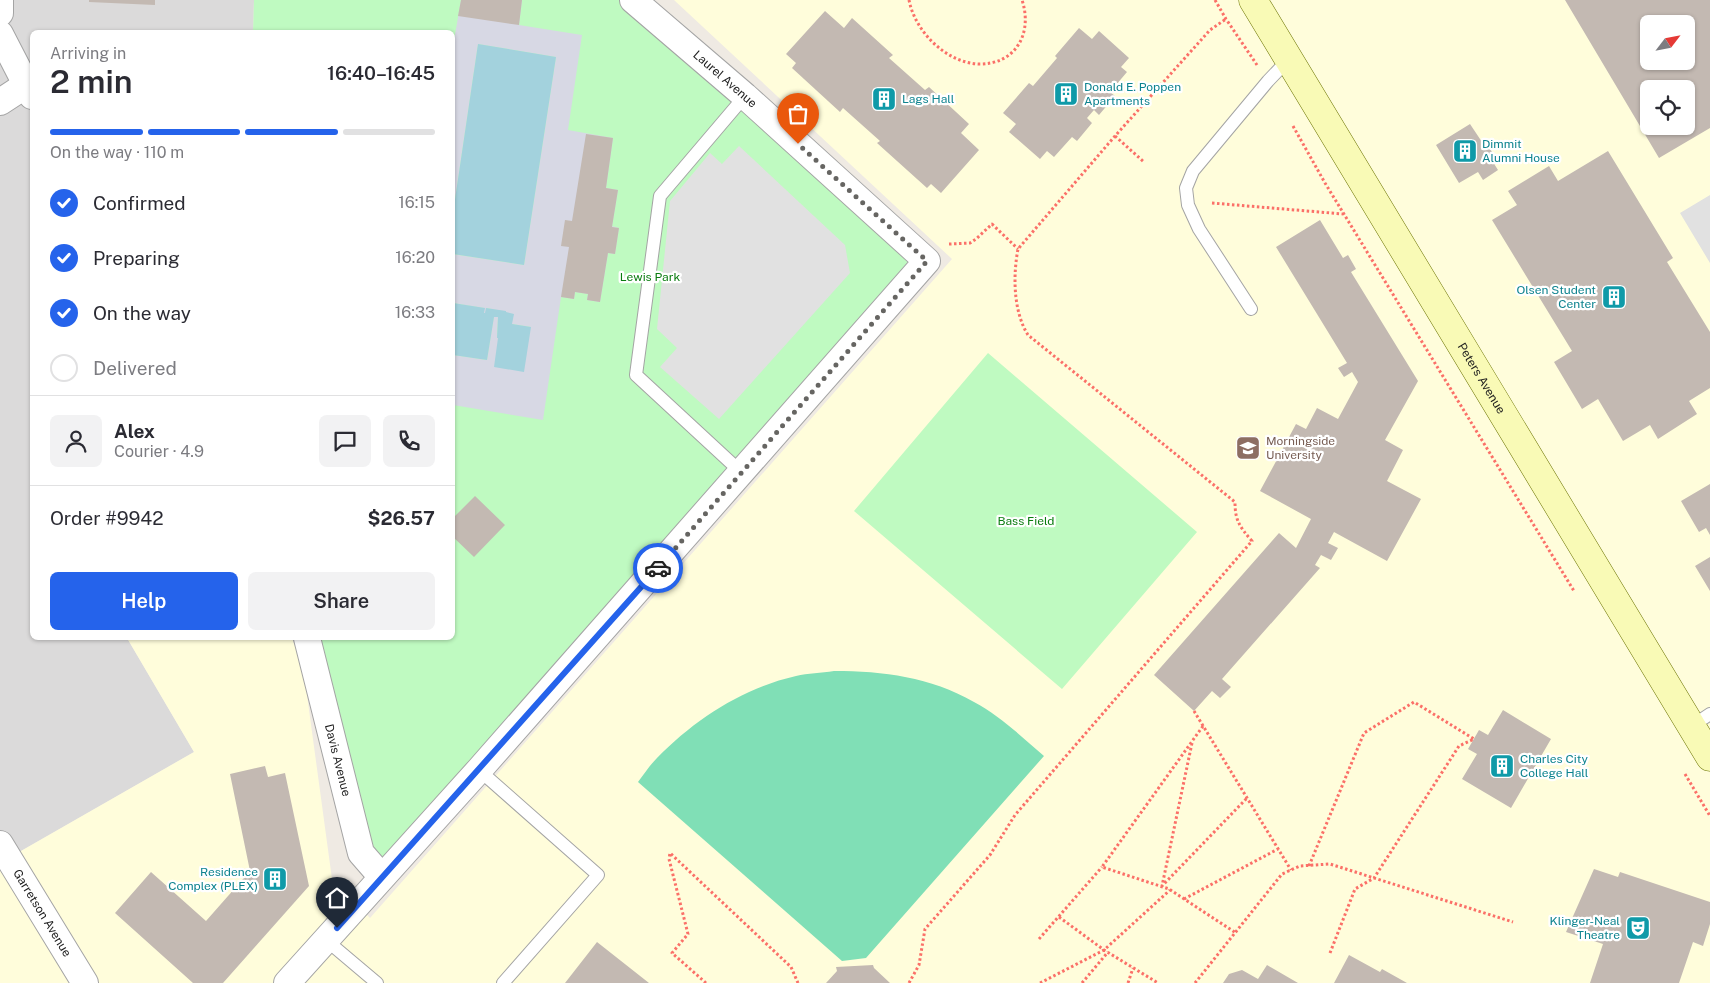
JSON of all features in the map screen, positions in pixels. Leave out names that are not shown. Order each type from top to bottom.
[{"type":"street","points":[[0,0],[0,13]]},
{"type":"street","name":"Laurel Avenue","points":[[633,0],[746,96],[927,261],[742,473]]},
{"type":"street","name":"Peters Avenue","points":[[1253,0],[1701,720],[1710,757]]},
{"type":"street","points":[[0,34],[29,90],[0,102]]},
{"type":"street","points":[[287,983],[742,473]]},
{"type":"street","name":"Davis Avenue","points":[[308,640],[361,854],[382,876]]},
{"type":"street","name":"Garretson Avenue","points":[[0,844],[85,983]]},
{"type":"lane","points":[[1251,309],[1199,229],[1188,205],[1186,188],[1194,171],[1268,81],[1289,59]]},
{"type":"lane","points":[[742,473],[636,375],[660,196],[746,96]]},
{"type":"lane","points":[[479,770],[598,876],[503,983]]},
{"type":"lane","points":[[326,940],[377,983]]},
{"type":"path","points":[[909,0],[917,23],[926,36],[955,58],[978,64],[1007,56],[1022,40],[1026,29],[1026,14],[1022,0]]},
{"type":"path","points":[[1215,0],[1268,81]]},
{"type":"path","points":[[909,983],[919,965],[925,929],[990,855],[1015,816],[1252,541],[1241,528],[1235,516],[1235,502],[1028,335],[1021,319],[1017,297],[1015,265],[1018,249],[1115,136],[1210,30],[1226,19]]},
{"type":"path","points":[[1292,124],[1344,214],[1575,592]]},
{"type":"path","points":[[1115,136],[1144,162]]},
{"type":"path","points":[[1212,203],[1344,214]]},
{"type":"path","points":[[946,244],[970,243],[992,224],[1018,249]]},
{"type":"path","points":[[1309,866],[1364,733],[1414,702],[1474,739],[1459,746],[1374,878],[1355,888],[1330,953]]},
{"type":"path","points":[[1194,711],[1291,870]]},
{"type":"path","points":[[1039,939],[1102,867],[1203,726]]},
{"type":"path","points":[[1162,886],[1193,740]]},
{"type":"path","points":[[1682,767],[1710,816]]},
{"type":"path","points":[[1162,886],[1247,798]]},
{"type":"path","points":[[1185,899],[1278,849]]},
{"type":"path","points":[[706,983],[672,953],[688,934],[668,859],[670,853],[791,967],[798,983]]},
{"type":"path","points":[[1195,983],[1282,874],[1300,866],[1330,864],[1514,922]]},
{"type":"path","points":[[1102,867],[1170,889],[1236,933]]},
{"type":"path","points":[[1040,983],[1104,950],[1170,889]]},
{"type":"path","points":[[1059,916],[1104,950],[1158,983]]},
{"type":"path","points":[[1082,983],[1108,952]]},
{"type":"path","points":[[1128,983],[1133,968]]},
{"type":"shaded area","points":[[0,0],[254,0],[253,30],[30,30],[30,640],[128,640],[194,752],[0,863]]},
{"type":"shaded area","points":[[461,0],[522,0],[519,25],[582,35],[568,130],[613,138],[606,188],[618,190],[612,226],[619,228],[615,254],[608,253],[600,302],[587,300],[588,294],[575,292],[574,299],[561,297],[543,420],[455,405],[455,355],[487,360],[494,316],[498,317],[497,337],[531,327],[512,324],[506,312],[487,308],[486,314],[484,313],[484,308],[455,303],[455,254],[524,265],[556,57],[478,44],[455,199],[455,35]]},
{"type":"shaded area","name":"Morningside University","points":[[674,0],[1710,0],[1710,983],[0,983],[0,863],[194,752],[128,640],[293,640],[304,673],[332,879],[370,918],[952,259]]},
{"type":"shaded area","points":[[739,146],[845,245],[850,273],[719,419],[660,367],[677,348],[657,329],[670,201],[710,153],[722,164]]},
{"type":"shaded area","points":[[1710,195],[1710,263],[1680,213]]},
{"type":"green space","name":"Lewis Park","points":[[254,0],[633,0],[927,262],[371,891],[308,640],[455,640],[455,30],[253,30]]},
{"type":"green space","name":"Bass Field","points":[[988,353],[1197,532],[1062,689],[854,511]]},
{"type":"green space","points":[[834,671],[871,672],[906,677],[924,681],[957,693],[993,714],[1044,756],[866,958],[842,961],[638,782],[654,761],[687,730],[721,707],[757,688],[776,681],[801,675]]},
{"type":"water","points":[[478,44],[556,57],[524,265],[455,254],[455,199]]},
{"type":"water","points":[[455,303],[485,308],[484,313],[486,308],[506,311],[514,314],[512,324],[531,327],[524,372],[494,367],[498,338],[498,317],[494,317],[487,360],[455,355]]},
{"type":"building","points":[[89,0],[155,0],[155,5],[89,2]]},
{"type":"building","points":[[461,0],[522,0],[519,25],[458,16]]},
{"type":"building","points":[[1565,0],[1710,0],[1710,128],[1659,158],[1645,135],[1695,135],[1695,80],[1640,80],[1640,126]]},
{"type":"building","name":"Lags Hall","points":[[825,11],[844,28],[852,18],[893,55],[889,58],[925,90],[929,87],[969,124],[961,133],[979,150],[941,193],[931,184],[927,188],[877,143],[880,141],[843,108],[840,112],[792,68],[796,63],[786,54]]},
{"type":"building","name":"Donald E. Poppen Apartments","points":[[1079,28],[1092,39],[1099,31],[1129,58],[1121,67],[1127,72],[1110,92],[1115,96],[1099,115],[1094,110],[1087,118],[1092,123],[1077,141],[1072,137],[1054,157],[1047,151],[1040,159],[1009,132],[1016,124],[1003,113],[1029,83],[1033,86]]},
{"type":"building","name":"Dimmit Alumni House","points":[[1470,124],[1482,142],[1485,140],[1495,157],[1491,159],[1498,170],[1483,180],[1478,172],[1459,183],[1436,145]]},
{"type":"building","points":[[586,134],[613,138],[606,188],[618,190],[612,227],[619,228],[615,254],[608,253],[600,302],[587,300],[588,294],[575,292],[574,299],[561,297],[569,247],[561,246],[565,220],[572,221]]},
{"type":"building","name":"Olsen Student Center","points":[[1608,151],[1673,258],[1667,262],[1710,332],[1710,388],[1689,401],[1697,414],[1658,439],[1650,425],[1623,441],[1598,399],[1582,409],[1554,362],[1572,351],[1492,220],[1517,205],[1508,191],[1549,166],[1558,181]]},
{"type":"building","points":[[1320,220],[1343,258],[1348,255],[1356,269],[1351,272],[1418,381],[1385,440],[1403,450],[1387,481],[1421,499],[1387,561],[1334,532],[1328,543],[1338,548],[1331,560],[1321,555],[1315,565],[1320,568],[1222,679],[1231,687],[1220,698],[1212,691],[1194,711],[1154,675],[1279,533],[1296,548],[1311,519],[1260,491],[1296,424],[1306,429],[1317,408],[1338,419],[1358,382],[1352,372],[1344,377],[1338,368],[1347,363],[1276,247]]},
{"type":"building","points":[[1710,484],[1710,535],[1706,528],[1699,532],[1681,501]]},
{"type":"building","points":[[475,496],[505,525],[474,557],[455,539],[455,516]]},
{"type":"building","points":[[1710,557],[1710,591],[1695,566]]},
{"type":"building","name":"Charles City College Hall","points":[[1503,710],[1551,739],[1511,808],[1462,779],[1477,754],[1468,749],[1479,730],[1488,735]]},
{"type":"building","name":"Residence Complex (PLEX)","points":[[265,766],[268,777],[285,773],[309,886],[223,983],[193,983],[115,913],[151,872],[206,921],[250,871],[230,774]]},
{"type":"building","name":"Klinger-Neal Theatre","points":[[1594,869],[1618,877],[1620,872],[1710,902],[1710,924],[1703,946],[1693,942],[1679,983],[1590,983],[1603,944],[1566,932]]},
{"type":"building","points":[[597,942],[649,983],[565,983]]},
{"type":"building","points":[[1349,955],[1380,972],[1382,969],[1407,983],[1334,983]]},
{"type":"building","points":[[873,965],[890,983],[826,983],[837,971],[836,967]]},
{"type":"building","points":[[1267,965],[1298,983],[1223,983],[1229,974],[1242,970],[1258,979]]},
{"type":"way so far","points":[[658,568],[927,261],[798,144]]},
{"type":"place","name":"Donald E. Poppen Apartments","points":[[1066,94]]},
{"type":"place","name":"Lags Hall","points":[[884,99]]},
{"type":"place","name":"Dimmit Alumni House","points":[[1465,151]]},
{"type":"place","name":"Olsen Student Center","points":[[1614,297]]},
{"type":"place","name":"Morningside University","points":[[1248,448]]},
{"type":"place","name":"Charles City College Hall","points":[[1502,766]]},
{"type":"place","name":"Residence Complex (PLEX)","points":[[275,879]]},
{"type":"place","name":"Klinger-Neal Theatre","points":[[1638,928]]},
{"type":"route","points":[[337,928],[658,568]]}]
